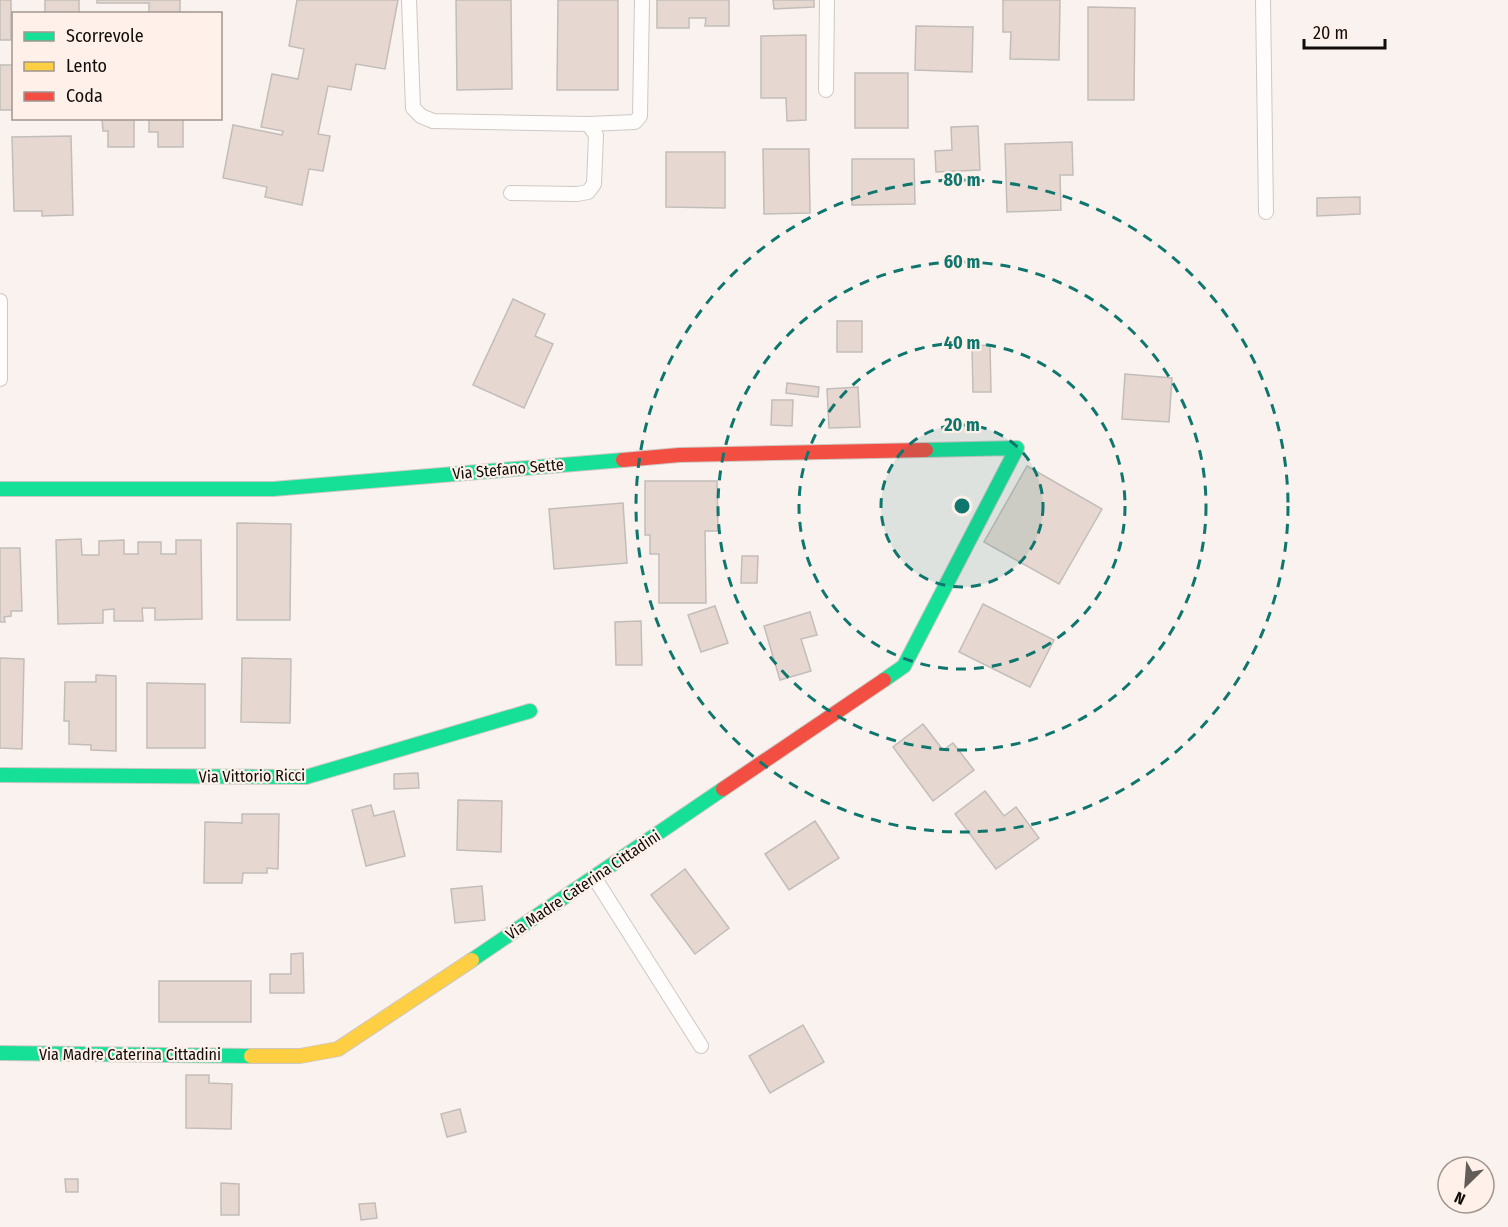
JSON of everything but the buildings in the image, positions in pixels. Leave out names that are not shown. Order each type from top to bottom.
[{"type":"street","name":"Via Stefano Sette","points":[[0,489],[273,489],[679,455],[1017,448]]},
{"type":"street","name":"Via Madre Caterina Cittadini","points":[[0,1053],[300,1056],[338,1049],[362,1035],[904,666],[1017,448]]},
{"type":"street","name":"Via Vittorio Ricci","points":[[0,775],[306,777],[530,711]]},
{"type":"lane","points":[[409,0],[413,108],[421,116],[434,120],[588,124],[635,122],[640,116],[642,0]]},
{"type":"lane","points":[[826,90],[827,0]]},
{"type":"lane","points":[[1263,0],[1266,212]]},
{"type":"lane","points":[[511,193],[588,192],[594,184],[596,135],[588,124]]},
{"type":"lane","points":[[0,301],[0,380]]},
{"type":"lane","points":[[594,877],[701,1046]]},
{"type":"traffic: fast","points":[[884,680],[904,666],[1017,448],[926,450]]},
{"type":"traffic: fast","points":[[0,489],[273,489],[623,460]]},
{"type":"traffic: fast","points":[[0,775],[306,777],[530,711]]},
{"type":"traffic: fast","points":[[472,960],[723,789]]},
{"type":"traffic: fast","points":[[0,1053],[251,1056]]},
{"type":"traffic: slow","points":[[251,1056],[300,1056],[338,1049],[472,960]]},
{"type":"traffic: jam","points":[[623,460],[679,455],[926,450]]},
{"type":"traffic: jam","points":[[723,789],[884,680]]}]
